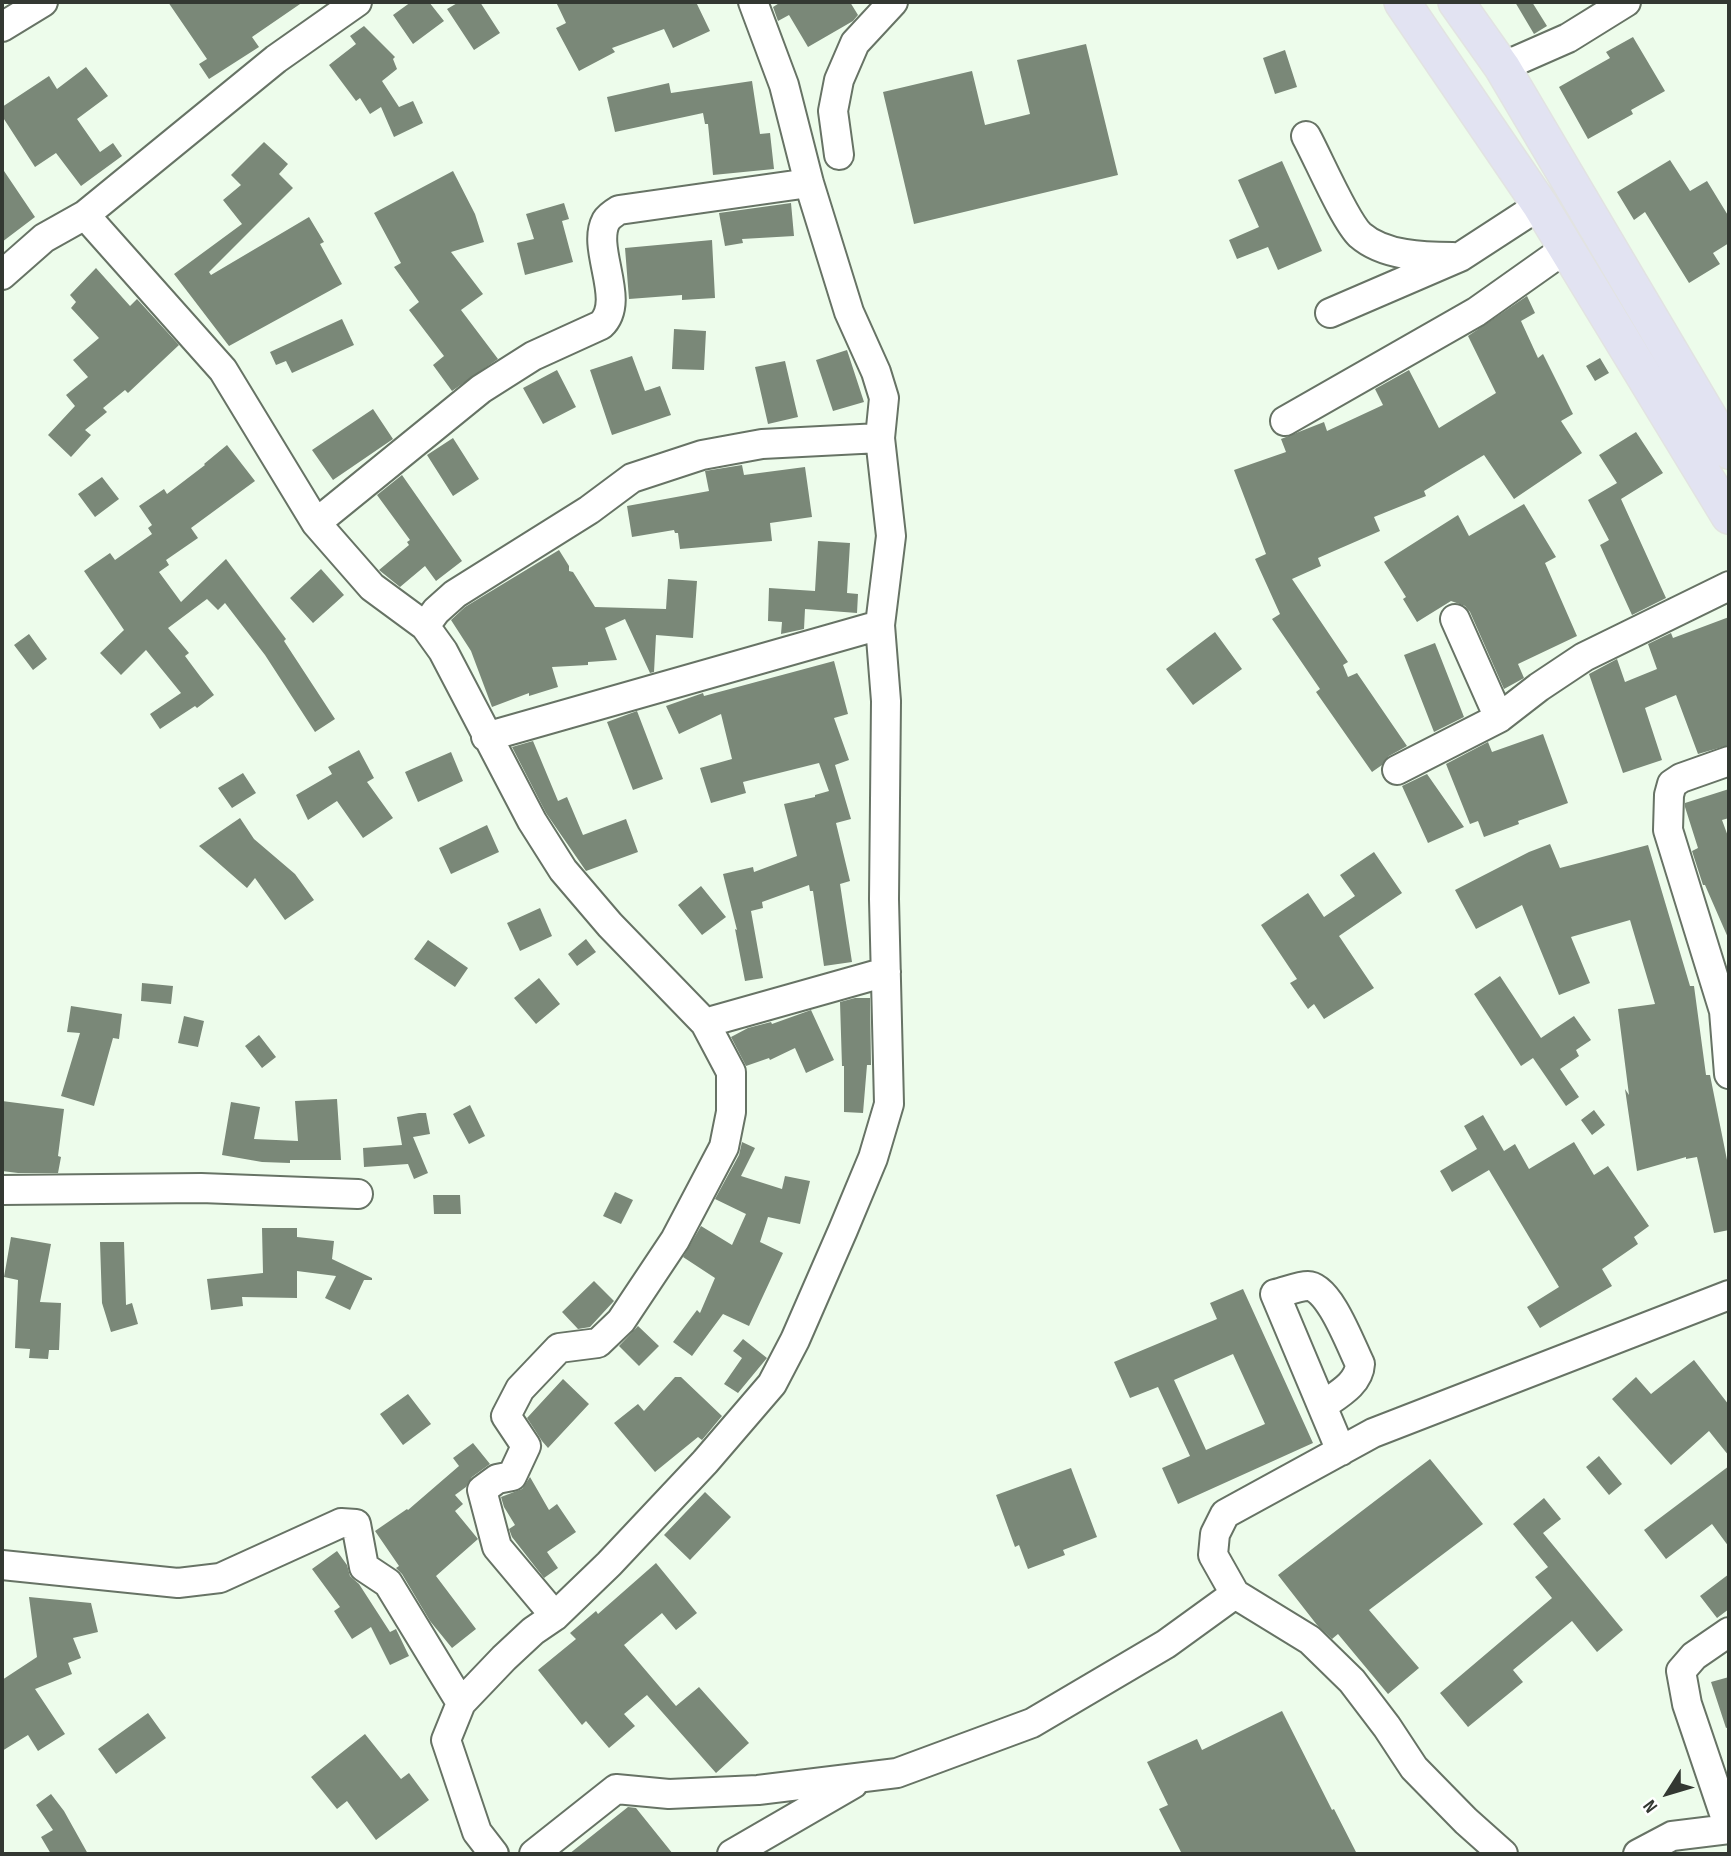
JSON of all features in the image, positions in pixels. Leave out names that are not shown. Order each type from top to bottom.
[{"type":"main road","points":[[1402,2],[1540,205],[1729,516]]},
{"type":"main road","points":[[1455,2],[1502,67],[1729,451]]},
{"type":"street","points":[[2,27],[43,2]]},
{"type":"street","points":[[2,275],[44,238],[85,215],[276,59],[357,2]]},
{"type":"street","points":[[494,1854],[477,1832],[446,1740],[461,1703],[533,1631],[555,1616],[658,1513],[772,1384],[795,1340],[863,1182],[889,1104],[884,899],[886,701],[880,625],[891,536],[880,438],[884,398],[876,372],[849,312],[809,183],[784,85],[753,2]]},
{"type":"street","points":[[839,155],[833,111],[839,79],[855,43],[893,2]]},
{"type":"street","points":[[1502,67],[1568,37],[1626,2]]},
{"type":"street","points":[[1306,136],[1359,235],[1379,246],[1421,257],[1460,257]]},
{"type":"street","points":[[316,523],[481,390],[533,356],[606,321],[610,310],[603,241],[607,218],[619,210],[809,183]]},
{"type":"street","points":[[1330,313],[1460,257],[1540,205]]},
{"type":"street","points":[[85,215],[223,370],[316,523],[372,587],[425,626],[456,674],[531,821],[563,870],[610,925],[705,1023],[731,1072],[732,1112],[724,1147],[675,1240],[621,1321],[598,1343],[559,1348],[520,1389],[506,1416],[526,1446],[512,1476],[497,1479],[482,1490],[497,1547],[555,1616]]},
{"type":"street","points":[[1285,421],[1476,312],[1565,248]]},
{"type":"street","points":[[425,626],[436,611],[455,594],[589,510],[632,478],[702,455],[762,443],[880,438]]},
{"type":"street","points":[[1396,770],[1499,718],[1584,657],[1729,586]]},
{"type":"street","points":[[1455,619],[1499,718]]},
{"type":"street","points":[[486,737],[880,625]]},
{"type":"street","points":[[1729,761],[1681,778],[1672,784],[1668,830],[1724,1011],[1729,1074]]},
{"type":"street","points":[[705,1023],[886,972]]},
{"type":"street","points":[[2,1190],[201,1188],[358,1194]]},
{"type":"street","points":[[1503,1854],[1414,1768],[1352,1681],[1310,1640],[1235,1594],[1213,1555],[1215,1534],[1225,1514],[1386,1428],[1729,1296]]},
{"type":"street","points":[[1322,1406],[1341,1451]]},
{"type":"street","points":[[2,1565],[124,1580],[178,1583],[220,1578],[341,1523],[356,1524],[364,1567],[388,1583],[461,1703]]},
{"type":"street","points":[[548,1850],[616,1789],[669,1794],[758,1790],[862,1779],[897,1773],[1032,1723],[1166,1644],[1235,1594]]},
{"type":"street","points":[[1638,1854],[1672,1836],[1729,1829],[1688,1704],[1681,1671],[1694,1656],[1729,1632]]},
{"type":"street","points":[[736,1853],[862,1779]]},
{"type":"building","points":[[168,2],[303,2],[252,37],[259,47],[209,79],[199,64],[207,59]]},
{"type":"building","points":[[411,2],[429,2],[444,21],[413,44],[393,15]]},
{"type":"building","points":[[459,2],[480,2],[500,33],[474,50],[447,9]]},
{"type":"building","points":[[556,2],[696,2],[710,31],[673,48],[664,29],[612,48],[615,52],[579,71],[556,28],[566,23]]},
{"type":"building","points":[[781,2],[850,2],[858,15],[853,21],[808,47],[789,15],[778,21],[773,7]]},
{"type":"building","points":[[1515,2],[1532,2],[1547,26],[1534,34]]},
{"type":"building","points":[[364,26],[395,57],[393,59],[397,69],[382,81],[399,107],[413,101],[423,123],[394,137],[381,107],[370,114],[360,98],[356,101],[329,65],[356,44],[350,36]]},
{"type":"building","points":[[1633,37],[1665,91],[1631,110],[1633,114],[1588,139],[1559,87],[1610,58],[1606,52]]},
{"type":"building","points":[[1086,44],[1118,175],[914,224],[883,92],[972,71],[985,125],[1030,114],[1017,60]]},
{"type":"building","points":[[1285,50],[1297,87],[1275,94],[1263,58]]},
{"type":"building","points":[[86,67],[108,96],[77,119],[100,152],[113,143],[122,156],[81,186],[56,153],[35,167],[2,116],[2,107],[49,76],[57,89]]},
{"type":"building","points":[[752,81],[760,134],[770,133],[774,169],[713,175],[708,124],[705,124],[703,113],[615,132],[607,97],[669,83],[671,93]]},
{"type":"building","points":[[264,142],[288,164],[279,174],[293,188],[209,272],[211,275],[309,217],[324,242],[320,244],[342,284],[229,346],[174,274],[242,224],[223,200],[241,185],[231,175]]},
{"type":"building","points":[[1670,160],[1690,191],[1707,181],[1729,217],[1729,243],[1713,253],[1720,264],[1689,283],[1645,212],[1634,220],[1617,192]]},
{"type":"building","points":[[1282,161],[1322,251],[1278,270],[1268,247],[1237,259],[1229,240],[1259,227],[1238,180]]},
{"type":"building","points":[[2,168],[35,217],[2,242]]},
{"type":"building","points":[[453,171],[475,214],[484,242],[451,252],[483,294],[461,310],[498,359],[452,391],[433,365],[444,356],[409,310],[419,302],[394,267],[401,263],[374,213]]},
{"type":"building","points":[[564,203],[569,219],[562,221],[573,262],[525,275],[517,243],[534,239],[526,214]]},
{"type":"building","points":[[791,203],[794,236],[742,239],[743,243],[725,246],[719,213]]},
{"type":"building","points":[[712,240],[715,298],[682,300],[682,295],[629,299],[625,248]]},
{"type":"building","points":[[96,268],[130,306],[137,299],[179,345],[128,393],[125,390],[103,408],[107,412],[85,430],[91,435],[71,457],[48,435],[75,406],[66,395],[88,377],[73,360],[99,338],[71,308],[76,302],[70,295]]},
{"type":"building","points":[[1527,296],[1535,313],[1521,321],[1538,358],[1543,354],[1573,414],[1561,421],[1582,453],[1514,499],[1484,455],[1424,491],[1426,496],[1374,517],[1380,531],[1318,558],[1321,566],[1292,579],[1348,662],[1343,665],[1348,677],[1357,673],[1407,746],[1389,756],[1372,772],[1316,692],[1320,689],[1272,619],[1280,614],[1255,559],[1266,554],[1234,470],[1286,452],[1281,439],[1324,422],[1327,431],[1383,405],[1375,389],[1409,370],[1439,428],[1496,393],[1468,336]]},
{"type":"building","points":[[342,319],[354,345],[292,373],[286,361],[276,365],[270,352]]},
{"type":"building","points":[[674,329],[706,331],[704,370],[672,369]]},
{"type":"building","points":[[847,350],[864,402],[833,411],[816,360]]},
{"type":"building","points":[[632,356],[645,391],[660,386],[671,415],[612,435],[590,370]]},
{"type":"building","points":[[1600,358],[1609,373],[1595,381],[1586,366]]},
{"type":"building","points":[[785,361],[798,417],[768,424],[755,367]]},
{"type":"building","points":[[557,370],[576,407],[543,424],[523,388]]},
{"type":"building","points":[[373,409],[393,439],[333,480],[312,450]]},
{"type":"building","points":[[1636,432],[1663,473],[1621,499],[1666,598],[1632,615],[1600,545],[1609,540],[1588,500],[1617,483],[1599,455]]},
{"type":"building","points":[[453,438],[479,479],[453,496],[427,455]]},
{"type":"building","points":[[227,445],[255,481],[191,528],[198,538],[166,560],[169,565],[159,572],[181,602],[226,559],[286,639],[284,641],[335,719],[315,732],[265,655],[225,603],[218,610],[207,599],[168,628],[189,653],[185,656],[214,695],[160,729],[150,714],[181,693],[146,650],[121,675],[100,653],[124,630],[84,571],[110,553],[115,560],[152,534],[148,528],[152,525],[139,506],[164,489],[167,494]]},
{"type":"building","points":[[742,465],[744,475],[805,467],[812,517],[770,523],[772,541],[680,549],[678,533],[674,530],[632,537],[627,506],[709,491],[705,471]]},
{"type":"building","points":[[402,475],[462,561],[436,581],[425,566],[400,587],[379,570],[409,545],[407,542],[410,540],[377,495]]},
{"type":"building","points":[[102,477],[119,499],[95,517],[78,494]]},
{"type":"building","points":[[1524,504],[1556,557],[1545,563],[1577,636],[1518,664],[1524,678],[1504,689],[1465,606],[1451,601],[1417,622],[1403,599],[1406,597],[1384,562],[1458,515],[1469,536]]},
{"type":"building","points":[[818,541],[850,543],[847,593],[858,594],[857,613],[805,609],[804,629],[781,634],[782,622],[768,621],[769,588],[815,591]]},
{"type":"building","points":[[559,550],[569,566],[569,571],[573,572],[595,607],[666,609],[668,579],[697,581],[693,638],[656,635],[654,672],[650,673],[625,619],[605,628],[617,660],[552,667],[558,687],[529,696],[529,693],[492,707],[471,651],[451,620],[465,607]]},
{"type":"building","points":[[321,569],[344,595],[313,623],[290,598]]},
{"type":"building","points":[[1729,617],[1729,745],[1698,754],[1676,695],[1645,708],[1662,760],[1623,773],[1589,674],[1617,659],[1625,682],[1657,669],[1648,644],[1671,633],[1673,638]]},
{"type":"building","points":[[1215,632],[1242,669],[1193,705],[1166,669]]},
{"type":"building","points":[[29,634],[47,659],[33,670],[14,645]]},
{"type":"building","points":[[1435,643],[1464,717],[1434,732],[1404,655]]},
{"type":"building","points":[[834,661],[848,714],[834,718],[849,760],[835,765],[851,819],[836,823],[850,881],[840,884],[852,962],[824,966],[813,891],[810,891],[809,885],[762,902],[763,908],[751,911],[763,978],[745,981],[735,929],[737,930],[723,874],[753,867],[754,872],[797,856],[784,804],[829,791],[819,763],[743,782],[746,793],[711,803],[700,768],[732,759],[721,714],[679,734],[666,706],[703,693],[704,696]]},
{"type":"building","points":[[637,711],[663,779],[633,790],[607,722]]},
{"type":"building","points":[[1543,734],[1568,803],[1484,837],[1478,821],[1470,824],[1446,764],[1488,742],[1492,752]]},
{"type":"building","points":[[533,741],[558,801],[567,797],[583,835],[626,819],[638,852],[586,871],[546,813],[512,747]]},
{"type":"building","points":[[359,750],[374,778],[367,782],[393,818],[363,838],[337,801],[308,820],[296,795],[332,774],[328,767]]},
{"type":"building","points":[[451,752],[463,781],[418,802],[405,772]]},
{"type":"building","points":[[243,773],[256,793],[232,808],[218,788]]},
{"type":"building","points":[[1427,774],[1464,827],[1428,843],[1402,786]]},
{"type":"building","points":[[1729,789],[1729,818],[1722,820],[1729,839],[1729,940],[1703,885],[1692,851],[1698,848],[1685,803]]},
{"type":"building","points":[[240,818],[254,839],[295,874],[314,900],[285,920],[255,878],[247,888],[199,846]]},
{"type":"building","points":[[487,825],[499,852],[451,874],[439,848]]},
{"type":"building","points":[[1550,844],[1560,868],[1648,845],[1690,986],[1694,986],[1706,1075],[1710,1075],[1729,1160],[1729,1230],[1714,1233],[1697,1157],[1686,1157],[1637,1171],[1625,1089],[1629,1095],[1618,1009],[1655,1004],[1630,920],[1571,937],[1590,983],[1559,995],[1522,905],[1476,929],[1455,890]]},
{"type":"building","points":[[1374,852],[1402,893],[1339,936],[1374,988],[1324,1019],[1314,1004],[1308,1009],[1290,983],[1297,979],[1261,925],[1308,893],[1324,917],[1355,896],[1340,875]]},
{"type":"building","points":[[701,886],[726,917],[702,935],[678,905]]},
{"type":"building","points":[[540,908],[552,936],[520,951],[507,923]]},
{"type":"building","points":[[586,939],[596,952],[577,966],[568,954]]},
{"type":"building","points":[[428,940],[468,968],[455,987],[414,959]]},
{"type":"building","points":[[1500,976],[1541,1038],[1574,1016],[1591,1040],[1576,1050],[1579,1056],[1560,1069],[1579,1097],[1566,1106],[1533,1058],[1521,1066],[1474,994]]},
{"type":"building","points":[[539,978],[560,1004],[536,1024],[514,998]]},
{"type":"building","points":[[142,983],[173,986],[171,1004],[141,1001]]},
{"type":"building","points":[[870,998],[871,1065],[867,1065],[863,1113],[844,1112],[840,1002]]},
{"type":"building","points":[[71,1006],[122,1014],[119,1039],[113,1038],[94,1106],[61,1096],[80,1033],[67,1032]]},
{"type":"building","points":[[811,1010],[834,1060],[806,1073],[795,1048],[770,1060],[769,1058],[746,1066],[731,1037],[748,1028],[771,1022],[772,1024]]},
{"type":"building","points":[[184,1016],[204,1021],[198,1047],[178,1043]]},
{"type":"building","points":[[259,1035],[276,1057],[262,1068],[245,1046]]},
{"type":"building","points":[[337,1099],[341,1160],[262,1162],[222,1155],[231,1102],[260,1107],[254,1139],[298,1141],[295,1101]]},
{"type":"building","points":[[2,1101],[64,1109],[58,1173],[2,1171]]},
{"type":"building","points":[[470,1105],[485,1136],[469,1144],[453,1114]]},
{"type":"building","points":[[1594,1110],[1605,1125],[1592,1135],[1581,1120]]},
{"type":"building","points":[[426,1113],[430,1134],[413,1137],[428,1173],[414,1179],[408,1164],[364,1167],[363,1148],[402,1145],[397,1117]]},
{"type":"building","points":[[1483,1115],[1504,1151],[1515,1144],[1529,1169],[1574,1142],[1594,1175],[1608,1166],[1649,1226],[1634,1237],[1638,1244],[1602,1269],[1612,1286],[1540,1328],[1527,1307],[1559,1287],[1489,1170],[1452,1192],[1440,1171],[1477,1149],[1464,1126]]},
{"type":"building","points":[[742,1142],[755,1148],[741,1176],[782,1189],[785,1176],[810,1181],[800,1224],[768,1217],[760,1242],[783,1253],[749,1326],[723,1314],[692,1356],[673,1342],[697,1310],[700,1313],[715,1278],[683,1257],[701,1226],[732,1245],[746,1214],[715,1199],[739,1155]]},
{"type":"building","points":[[615,1192],[633,1200],[621,1224],[603,1216]]},
{"type":"building","points":[[433,1195],[460,1195],[461,1214],[434,1214]]},
{"type":"building","points":[[262,1228],[297,1228],[297,1237],[334,1241],[332,1259],[372,1280],[364,1280],[350,1310],[325,1298],[336,1276],[297,1271],[297,1298],[242,1297],[243,1306],[211,1310],[207,1279],[263,1273]]},
{"type":"building","points":[[11,1237],[51,1244],[40,1302],[61,1303],[59,1350],[49,1350],[48,1359],[29,1358],[30,1349],[15,1348],[18,1280],[4,1277]]},
{"type":"building","points":[[100,1242],[124,1242],[126,1305],[132,1303],[138,1324],[111,1332],[102,1303]]},
{"type":"building","points":[[594,1281],[614,1301],[590,1327],[578,1329],[562,1312]]},
{"type":"building","points":[[1243,1289],[1313,1443],[1178,1504],[1162,1468],[1190,1456],[1158,1387],[1130,1398],[1114,1362],[1217,1319],[1210,1303]],"holes":[[[1233,1354],[1265,1424],[1206,1450],[1174,1380]]]},
{"type":"building","points":[[638,1326],[659,1346],[639,1366],[619,1346]]},
{"type":"building","points":[[743,1339],[767,1358],[738,1393],[724,1384],[742,1358],[733,1351]]},
{"type":"building","points":[[1694,1360],[1729,1405],[1729,1456],[1709,1431],[1671,1465],[1612,1399],[1636,1377],[1651,1394]]},
{"type":"building","points":[[675,1377],[681,1377],[722,1416],[702,1440],[698,1437],[655,1472],[614,1423],[638,1404],[644,1411]]},
{"type":"building","points":[[563,1379],[589,1404],[548,1448],[527,1418]]},
{"type":"building","points":[[408,1394],[431,1424],[403,1445],[380,1414]]},
{"type":"building","points":[[473,1443],[490,1464],[472,1477],[466,1487],[455,1495],[463,1504],[455,1511],[478,1539],[436,1576],[476,1629],[452,1648],[430,1621],[396,1568],[399,1566],[375,1531],[408,1510],[459,1466],[453,1458]]},
{"type":"building","points":[[1599,1456],[1622,1484],[1609,1495],[1586,1467]]},
{"type":"building","points":[[1430,1459],[1483,1524],[1369,1610],[1419,1668],[1388,1694],[1338,1634],[1332,1639],[1317,1625],[1278,1575]]},
{"type":"building","points":[[1729,1466],[1729,1547],[1712,1524],[1666,1559],[1644,1530]]},
{"type":"building","points":[[1071,1468],[1097,1537],[1063,1550],[1065,1555],[1028,1569],[1019,1545],[1015,1547],[996,1495]]},
{"type":"building","points":[[530,1477],[549,1510],[557,1504],[576,1532],[547,1552],[558,1568],[544,1578],[512,1537],[509,1529],[515,1525],[501,1497],[522,1489]]},
{"type":"building","points":[[705,1492],[731,1517],[690,1560],[664,1535]]},
{"type":"building","points":[[1544,1498],[1561,1519],[1543,1533],[1623,1630],[1597,1652],[1572,1621],[1513,1670],[1523,1682],[1468,1727],[1440,1693],[1552,1598],[1535,1577],[1548,1567],[1513,1524]]},
{"type":"building","points":[[337,1551],[347,1565],[350,1576],[359,1584],[390,1632],[396,1629],[409,1656],[390,1665],[371,1627],[352,1639],[334,1611],[340,1607],[312,1569]]},
{"type":"building","points":[[656,1563],[697,1613],[676,1630],[662,1613],[624,1645],[676,1706],[699,1687],[749,1743],[716,1773],[647,1695],[624,1714],[635,1726],[609,1748],[586,1721],[582,1725],[538,1670],[576,1639],[570,1633],[596,1611],[598,1614]]},
{"type":"building","points":[[1729,1574],[1729,1609],[1717,1618],[1700,1596]]},
{"type":"building","points":[[29,1597],[91,1603],[98,1632],[73,1638],[81,1658],[68,1663],[72,1674],[35,1689],[65,1734],[38,1751],[28,1735],[2,1751],[2,1680],[37,1657]]},
{"type":"building","points":[[1729,1677],[1729,1727],[1726,1728],[1711,1682]]},
{"type":"building","points":[[1282,1711],[1357,1854],[1182,1854],[1159,1809],[1168,1805],[1147,1762],[1197,1739],[1202,1750]]},
{"type":"building","points":[[148,1713],[166,1738],[116,1774],[98,1749]]},
{"type":"building","points":[[365,1734],[401,1779],[409,1773],[429,1800],[376,1840],[347,1801],[337,1809],[311,1777]]},
{"type":"building","points":[[51,1794],[64,1811],[88,1854],[51,1854],[41,1837],[53,1830],[36,1805]]},
{"type":"building","points":[[628,1807],[636,1808],[673,1854],[569,1854]]}]
